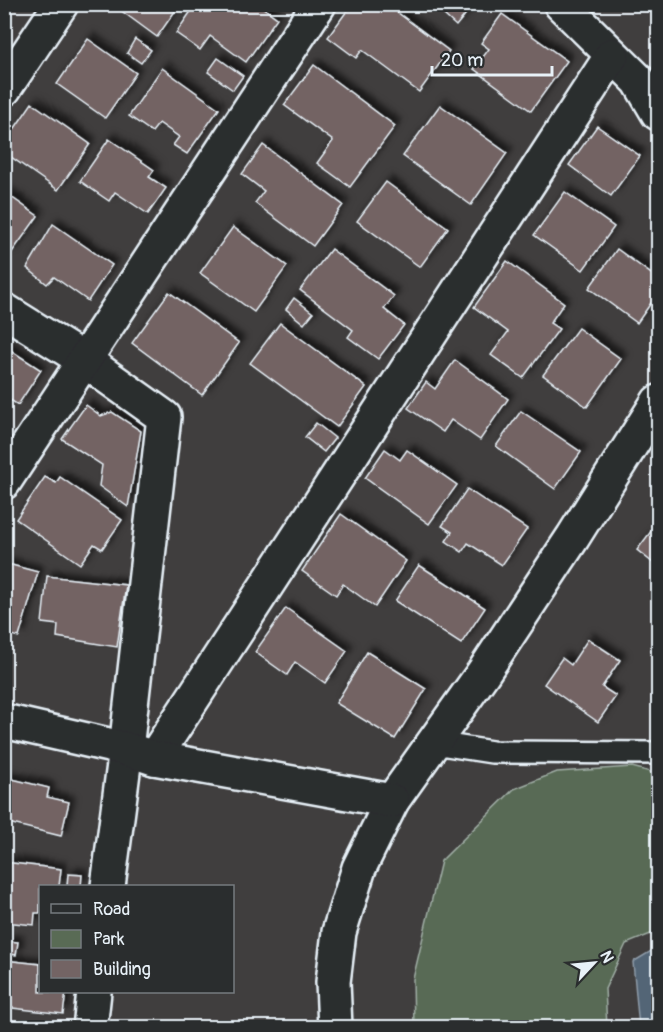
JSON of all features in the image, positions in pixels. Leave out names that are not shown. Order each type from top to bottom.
[{"type":"street","points":[[4,89],[14,55],[61,4]]},
{"type":"street","points":[[4,482],[319,4]]},
{"type":"street","points":[[561,4],[639,81],[658,113]]},
{"type":"street","points":[[140,753],[612,56]]},
{"type":"street","points":[[4,310],[84,360],[164,417],[140,753],[108,885]]},
{"type":"street","points":[[335,1028],[333,982],[339,932],[359,868],[392,801],[483,674],[658,402]]},
{"type":"street","points":[[4,721],[140,753],[392,801]]},
{"type":"street","points":[[90,1028],[94,993]]},
{"type":"lane","points":[[434,743],[492,753],[658,753]]},
{"type":"green space","points":[[632,767],[658,774],[658,931],[626,944],[605,989],[607,1027],[414,1027],[413,979],[441,861],[514,789],[557,772]]},
{"type":"water","points":[[658,947],[658,1027],[639,1027],[633,962]]},
{"type":"building","points":[[112,4],[180,4],[157,37]]},
{"type":"building","points":[[196,4],[202,4],[208,8],[210,4],[258,4],[277,18],[246,62],[210,36],[200,50],[176,33]]},
{"type":"building","points":[[352,4],[373,4],[381,11],[386,4],[449,51],[419,92],[362,50],[356,58],[328,37]]},
{"type":"building","points":[[432,4],[474,4],[456,26]]},
{"type":"building","points":[[502,14],[567,61],[531,111],[474,69],[489,49],[481,43]]},
{"type":"building","points":[[88,39],[136,73],[105,118],[57,84]]},
{"type":"building","points":[[135,39],[151,50],[141,63],[127,53]]},
{"type":"building","points":[[218,58],[243,76],[233,90],[208,72]]},
{"type":"building","points":[[314,65],[395,126],[350,187],[317,163],[333,141],[284,105]]},
{"type":"building","points":[[162,68],[219,109],[187,154],[173,145],[179,137],[159,123],[152,132],[129,116]]},
{"type":"building","points":[[32,103],[90,144],[58,190],[4,152],[4,144]]},
{"type":"building","points":[[440,105],[507,153],[471,205],[403,156]]},
{"type":"building","points":[[597,126],[640,156],[611,196],[569,165]]},
{"type":"building","points":[[109,139],[154,170],[149,177],[166,188],[148,214],[115,192],[109,201],[80,181]]},
{"type":"building","points":[[263,145],[343,205],[313,246],[255,203],[264,191],[242,174]]},
{"type":"building","points":[[386,182],[448,228],[420,267],[357,221]]},
{"type":"building","points":[[4,192],[38,216],[10,255],[4,251]]},
{"type":"building","points":[[565,192],[614,227],[583,270],[534,235]]},
{"type":"building","points":[[53,224],[112,265],[88,301],[54,277],[47,284],[27,268]]},
{"type":"building","points":[[233,227],[287,266],[254,312],[200,273]]},
{"type":"building","points":[[331,249],[394,296],[384,309],[404,325],[378,359],[348,337],[353,330],[300,290]]},
{"type":"building","points":[[617,249],[658,279],[658,293],[637,323],[589,288]]},
{"type":"building","points":[[507,261],[564,303],[550,323],[559,329],[523,378],[491,355],[508,332],[474,307]]},
{"type":"building","points":[[169,292],[239,343],[202,395],[132,343]]},
{"type":"building","points":[[294,298],[313,313],[304,324],[286,309]]},
{"type":"building","points":[[280,323],[366,387],[337,427],[250,363]]},
{"type":"building","points":[[578,328],[621,359],[587,407],[543,375]]},
{"type":"building","points":[[4,346],[41,370],[18,405],[4,396]]},
{"type":"building","points":[[455,360],[508,399],[480,440],[451,420],[443,432],[408,408],[426,382],[435,389]]},
{"type":"building","points":[[86,405],[101,416],[112,412],[141,431],[128,507],[99,486],[102,465],[62,439]]},
{"type":"building","points":[[521,411],[581,452],[555,489],[496,446]]},
{"type":"building","points":[[316,423],[335,438],[324,452],[305,437]]},
{"type":"building","points":[[385,449],[400,460],[407,450],[457,485],[429,524],[365,478]]},
{"type":"building","points":[[45,477],[56,483],[60,477],[122,520],[102,549],[94,544],[80,564],[16,519]]},
{"type":"building","points":[[467,489],[527,529],[502,565],[468,543],[462,552],[446,541],[452,532],[442,526]]},
{"type":"building","points":[[341,514],[406,561],[375,607],[343,584],[336,595],[302,571]]},
{"type":"building","points":[[658,522],[658,567],[637,550]]},
{"type":"building","points":[[4,563],[38,572],[19,637],[4,633]]},
{"type":"building","points":[[419,565],[485,608],[461,644],[395,601]]},
{"type":"building","points":[[47,576],[126,585],[117,647],[57,637],[58,625],[42,623]]},
{"type":"building","points":[[286,608],[347,651],[325,683],[295,662],[287,675],[255,652]]},
{"type":"building","points":[[588,639],[620,660],[602,687],[616,696],[598,722],[544,684],[562,658],[571,665]]},
{"type":"building","points":[[367,652],[426,689],[395,739],[336,703]]},
{"type":"building","points":[[4,777],[49,788],[47,797],[69,802],[61,836],[4,822]]},
{"type":"building","points":[[4,862],[61,869],[59,885],[39,885],[39,913],[35,913],[34,925],[4,922]]},
{"type":"building","points":[[68,874],[82,875],[81,885],[67,885]]},
{"type":"building","points":[[4,941],[18,942],[16,955],[4,953]]},
{"type":"building","points":[[4,960],[39,964],[39,993],[66,993],[63,1014],[4,1007]]}]
